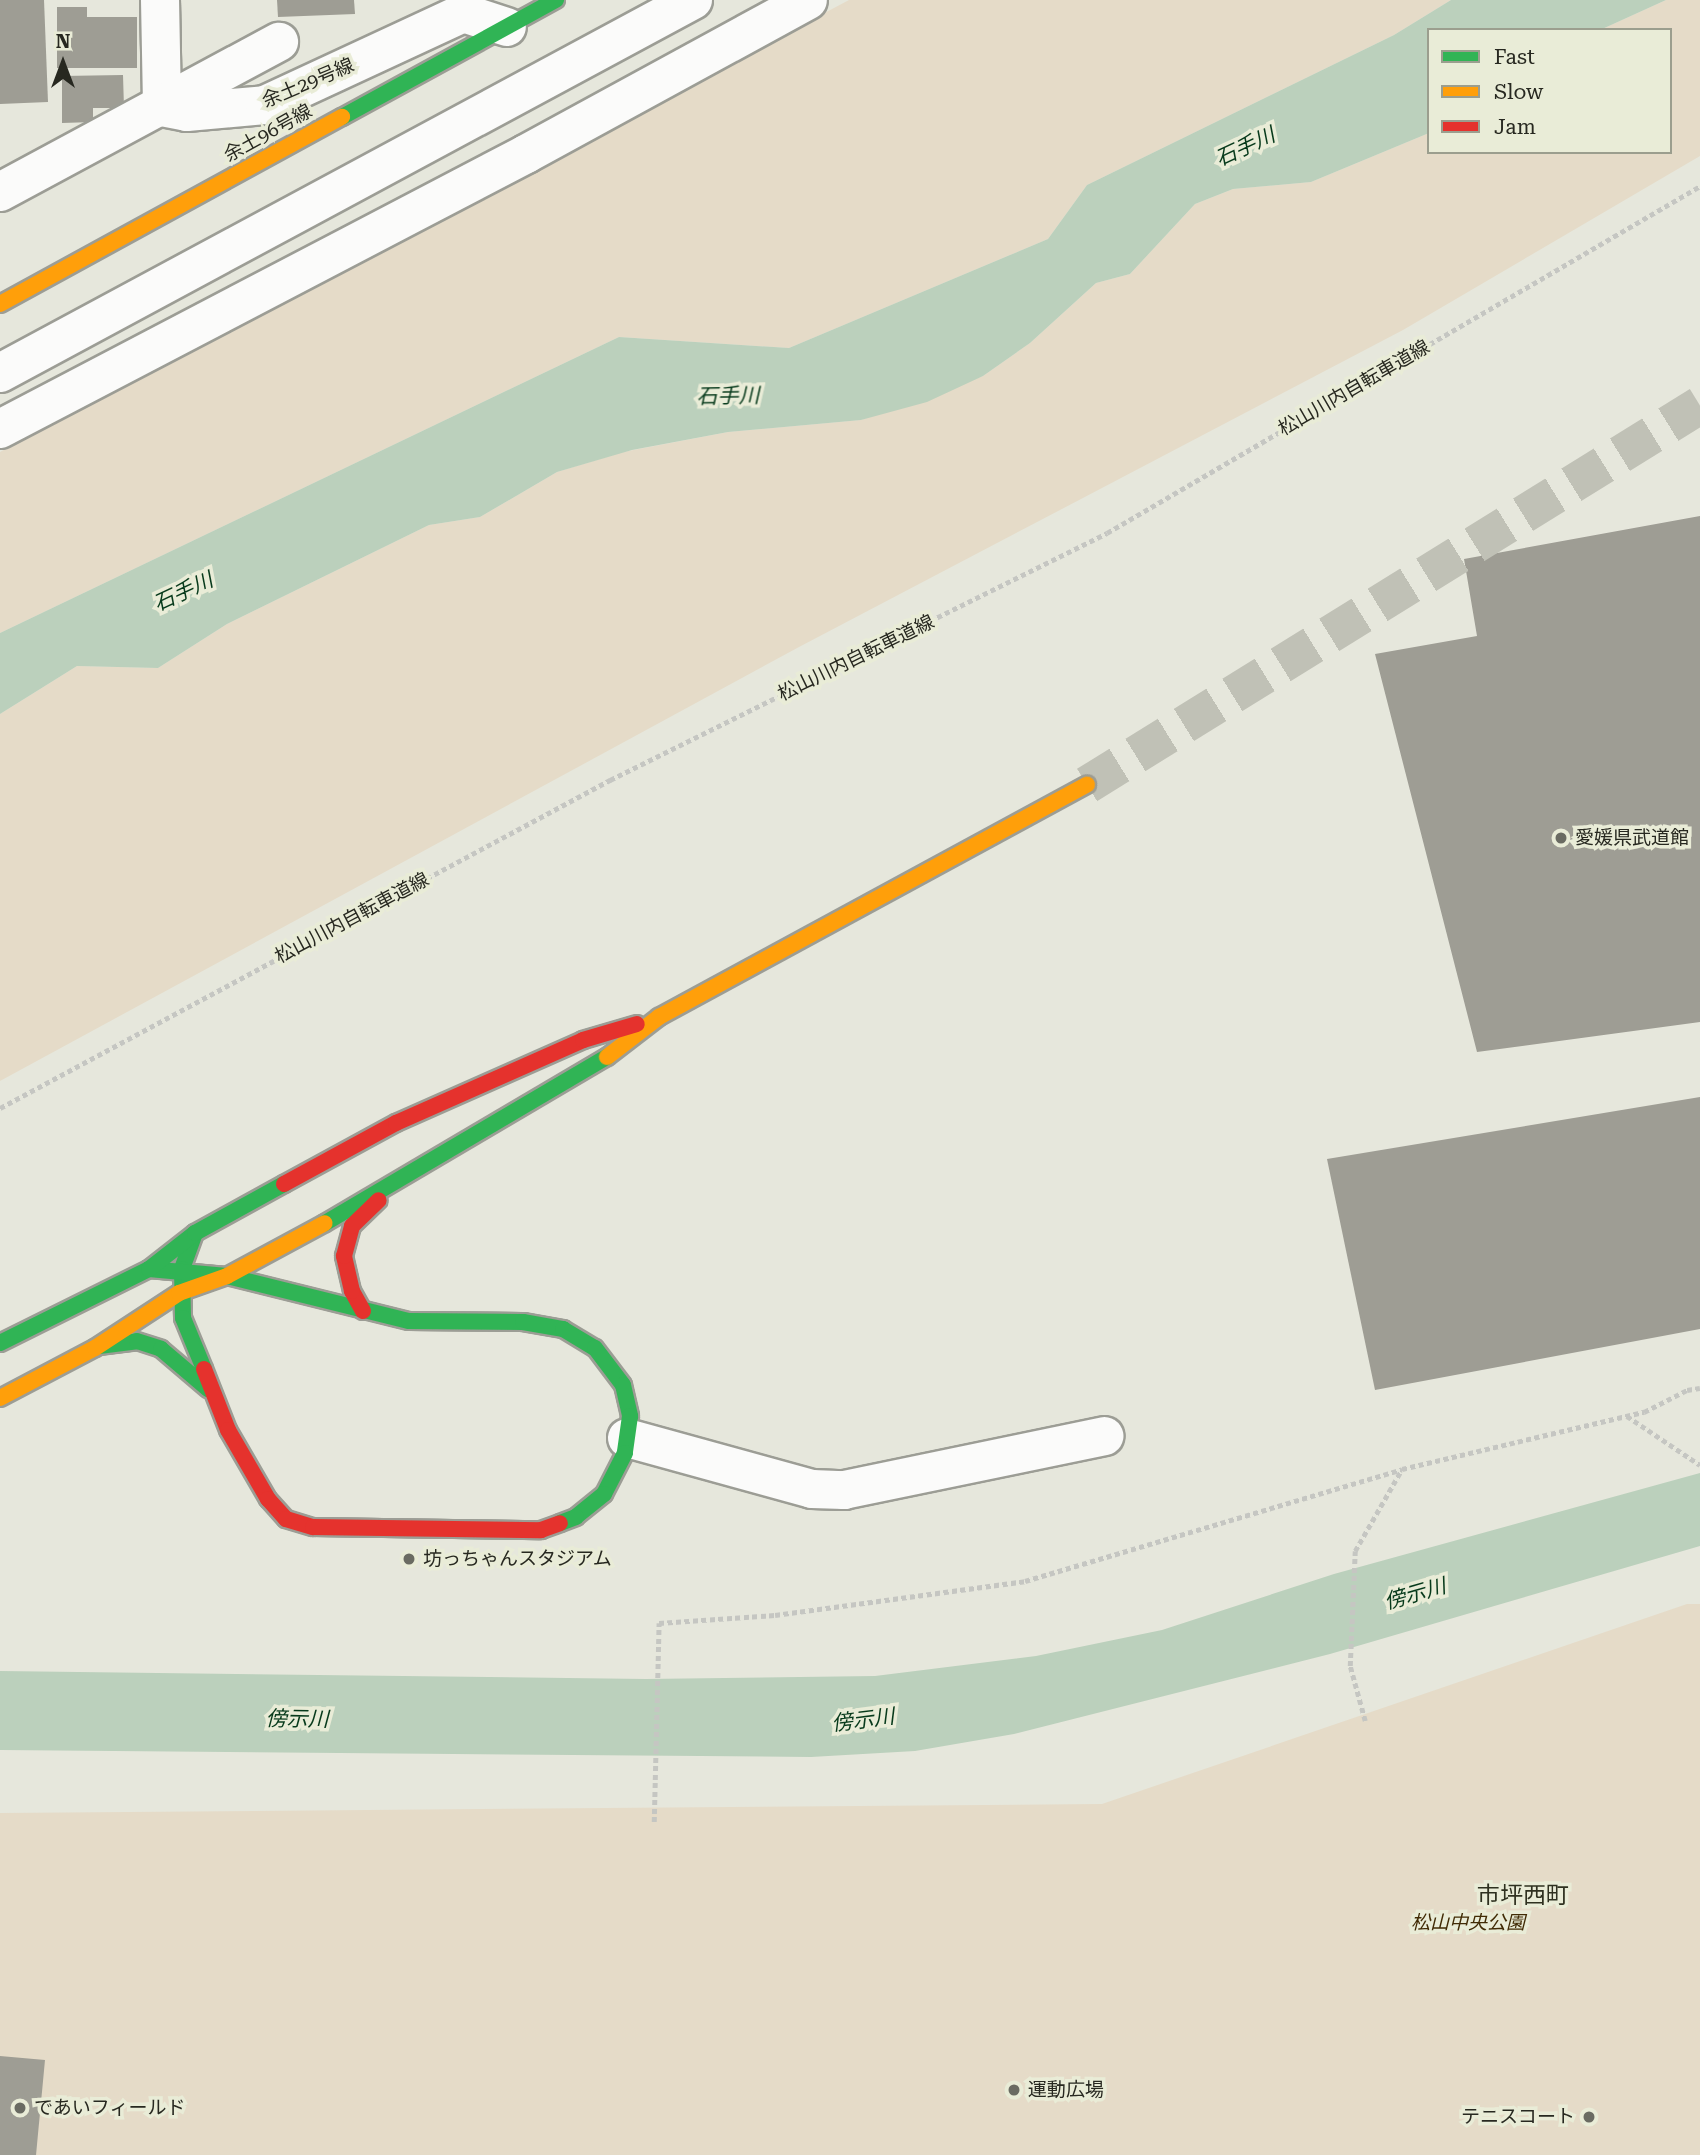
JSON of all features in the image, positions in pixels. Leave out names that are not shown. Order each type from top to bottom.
[{"type":"street","points":[[160,0],[162,107]]},
{"type":"street","name":"余土96号線","points":[[0,304],[556,0]]},
{"type":"street","points":[[0,373],[693,0]]},
{"type":"street","points":[[0,429],[526,155],[808,0]]},
{"type":"street","name":"余土29号線","points":[[162,107],[187,112],[265,105],[463,13],[508,27]]},
{"type":"street","points":[[0,192],[279,42]]},
{"type":"street","points":[[0,1398],[94,1348],[179,1293],[227,1276],[393,1186],[604,1060],[659,1017],[1087,785]]},
{"type":"street","points":[[0,1343],[149,1269],[195,1233],[396,1123],[583,1040],[659,1017]]},
{"type":"street","points":[[363,1311],[352,1291],[344,1256],[352,1226],[393,1186]]},
{"type":"street","points":[[149,1269],[182,1269],[227,1276],[409,1321],[523,1322],[563,1329],[595,1348],[623,1385],[630,1416],[627,1438],[604,1494],[576,1517],[541,1530],[313,1527],[286,1519],[268,1499],[209,1390],[183,1318],[179,1293],[182,1269],[195,1233]]},
{"type":"street","points":[[94,1348],[111,1341],[137,1341],[160,1349],[209,1390]]},
{"type":"street","points":[[627,1438],[812,1489],[844,1490],[1104,1436]]},
{"type":"path","name":"松山川内自転車道線","points":[[0,1108],[610,780],[1107,533],[1700,186]]},
{"type":"path","points":[[654,1822],[659,1623],[775,1615],[1025,1581],[1402,1469],[1627,1416],[1700,1388]]},
{"type":"path","points":[[1627,1416],[1700,1465]]},
{"type":"path","points":[[1365,1721],[1350,1665],[1355,1552],[1402,1469]]},
{"type":"green space","points":[[849,0],[1451,0],[1394,35],[1087,185],[1048,239],[789,348],[619,337],[0,633],[0,452]]},
{"type":"green space","points":[[1666,0],[1700,0],[1700,156],[1403,330],[799,647],[0,1081],[0,714],[77,666],[158,668],[227,624],[429,525],[480,517],[557,472],[623,452],[728,432],[861,420],[983,376],[1030,343],[1096,283],[1130,274],[1195,204],[1233,189],[1311,182],[1427,134],[1427,154],[1672,154],[1672,28],[1604,28]]},
{"type":"green space","name":"松山中央公園","points":[[1687,1604],[1700,1604],[1700,2155],[0,2155],[0,1813],[1102,1804]]},
{"type":"water","name":"石手川","points":[[1451,0],[1666,0],[1604,28],[1427,28],[1427,134],[1311,182],[1233,189],[1195,204],[1130,274],[1096,283],[1030,343],[983,376],[927,402],[861,420],[728,432],[632,450],[557,472],[480,517],[429,525],[227,624],[158,668],[77,666],[0,714],[0,633],[619,337],[789,348],[1048,239],[1087,185],[1394,35]]},
{"type":"water","name":"傍示川","points":[[1700,1473],[1700,1546],[1330,1654],[1014,1734],[915,1751],[811,1757],[0,1750],[0,1671],[646,1679],[875,1676],[1036,1656],[1162,1630],[1334,1574]]},
{"type":"building","points":[[0,0],[44,0],[48,102],[0,104]]},
{"type":"building","points":[[277,0],[354,0],[355,14],[278,17]]},
{"type":"building","points":[[57,7],[87,7],[87,17],[137,17],[137,68],[57,68]]},
{"type":"building","points":[[123,75],[124,108],[93,108],[93,122],[62,123],[62,76]]},
{"type":"building","name":"愛媛県武道館","points":[[1700,516],[1700,1022],[1477,1052],[1375,654],[1477,636],[1464,559]]},
{"type":"building","points":[[1700,1097],[1700,1329],[1375,1390],[1327,1159]]},
{"type":"building","name":"であいフィールド","points":[[0,2056],[45,2060],[36,2155],[0,2155]]},
{"type":"tunnel","points":[[1087,785],[1700,405]]},
{"type":"traffic: fast","points":[[342,117],[556,0]]},
{"type":"traffic: fast","points":[[325,1223],[607,1057]]},
{"type":"traffic: fast","points":[[0,1343],[149,1269],[195,1233],[284,1184]]},
{"type":"traffic: fast","points":[[195,1233],[182,1269],[183,1318],[204,1369]]},
{"type":"traffic: fast","points":[[149,1269],[227,1276],[409,1321],[523,1322],[563,1329],[595,1348],[623,1385],[630,1416],[625,1453],[604,1494],[576,1517],[560,1523]]},
{"type":"traffic: fast","points":[[99,1346],[137,1341],[161,1349],[208,1389]]},
{"type":"traffic: slow","points":[[0,304],[342,117]]},
{"type":"traffic: slow","points":[[607,1057],[659,1017],[1087,785]]},
{"type":"traffic: slow","points":[[0,1398],[95,1348],[179,1293],[227,1276],[325,1223]]},
{"type":"traffic: jam","points":[[284,1184],[396,1123],[583,1040],[637,1024]]},
{"type":"traffic: jam","points":[[363,1311],[352,1291],[344,1256],[352,1226],[379,1200]]},
{"type":"traffic: jam","points":[[204,1369],[228,1430],[268,1499],[286,1519],[313,1527],[541,1530],[560,1523]]},
{"type":"place","name":"愛媛県武道館","points":[[1561,838]]},
{"type":"place","name":"坊っちゃんスタジアム","points":[[409,1559]]},
{"type":"place","name":"運動広場","points":[[1014,2090]]},
{"type":"place","name":"であいフィールド","points":[[20,2108]]},
{"type":"place","name":"テニスコート","points":[[1589,2117]]},
{"type":"district","name":"市坪西町","points":[[1523,1896]]}]
